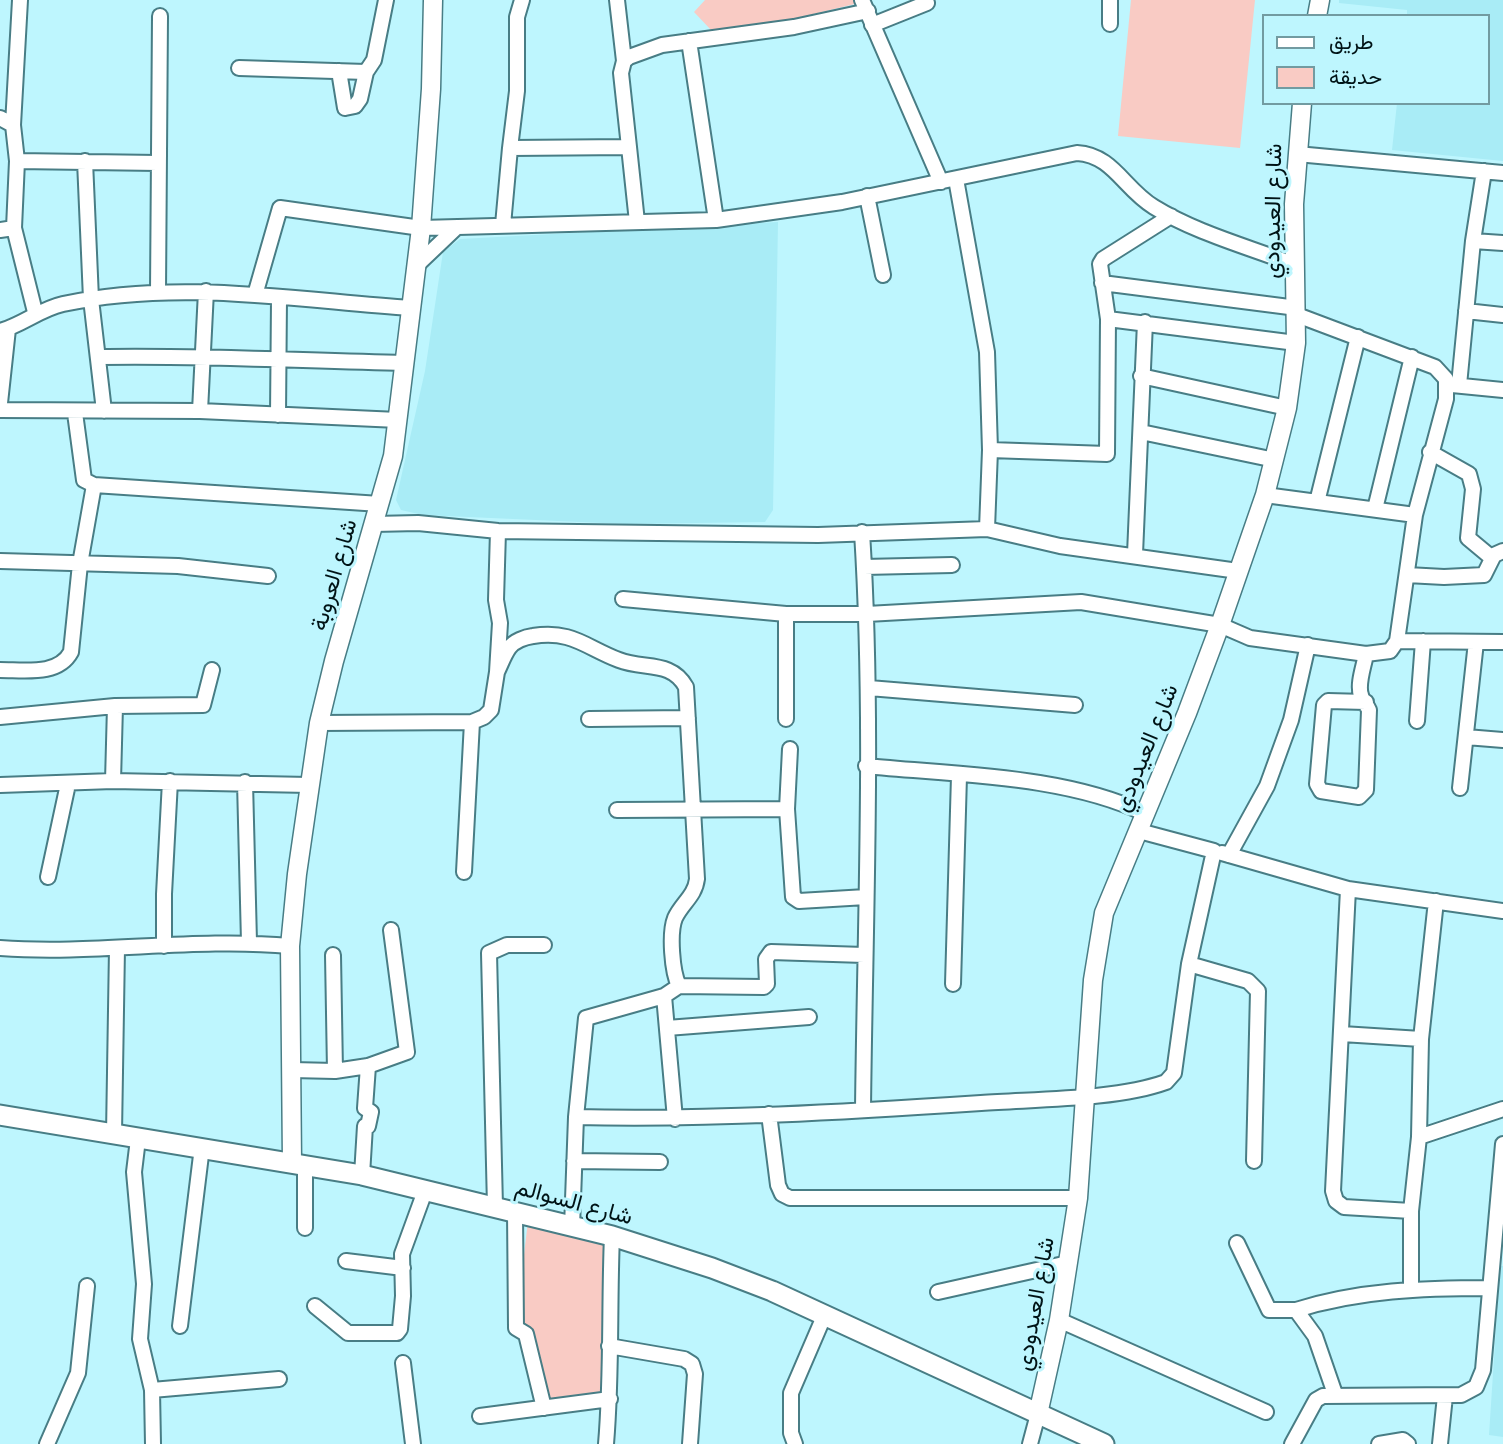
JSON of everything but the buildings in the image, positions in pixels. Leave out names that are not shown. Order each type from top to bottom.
[{"type":"main road","name":"شارع السوالم","points":[[0,1115],[362,1175],[612,1236],[712,1268],[825,1314],[1104,1444]]},
{"type":"street","points":[[20,0],[6,122],[17,161],[7,229],[35,312]]},
{"type":"street","points":[[339,71],[345,108],[355,106],[366,72],[374,60],[386,0]]},
{"type":"street","name":"شارع العروبة","points":[[299,1164],[292,1070],[290,946],[319,723],[334,661],[393,456],[421,228],[431,89],[433,0]]},
{"type":"street","points":[[503,225],[517,91],[517,17],[522,0]]},
{"type":"street","points":[[617,0],[624,61],[621,73],[637,222]]},
{"type":"street","points":[[1110,0],[1110,24]]},
{"type":"street","points":[[624,61],[643,50],[689,41],[794,27],[927,3]]},
{"type":"street","points":[[867,12],[949,180],[984,331],[990,450],[986,529]]},
{"type":"street","points":[[158,291],[160,16]]},
{"type":"street","points":[[689,41],[716,220]]},
{"type":"street","points":[[239,68],[366,72]]},
{"type":"street","name":"شارع العيدودي","points":[[1038,1414],[1059,1320],[1078,1198],[1096,948],[1104,913],[1220,625],[1265,495],[1287,408],[1296,343],[1297,154],[1303,105]]},
{"type":"street","points":[[510,148],[629,147]]},
{"type":"street","points":[[255,295],[280,208],[421,228],[716,220],[867,196],[1077,153],[1089,154],[1109,164],[1138,195],[1171,216],[1295,265]]},
{"type":"street","points":[[1297,154],[1503,173]]},
{"type":"street","points":[[17,161],[158,163]]},
{"type":"street","points":[[85,161],[91,299],[100,357],[104,411]]},
{"type":"street","points":[[623,599],[786,614],[867,614],[1081,602],[1220,625],[1250,638],[1366,654],[1390,651],[1397,641],[1415,515],[1430,452],[1453,385],[1466,311],[1484,171]]},
{"type":"street","points":[[867,196],[883,275]]},
{"type":"street","points":[[990,450],[1107,453],[1108,319],[1100,267],[1103,259],[1171,216]]},
{"type":"street","points":[[415,267],[456,228]]},
{"type":"street","points":[[1473,241],[1503,243]]},
{"type":"street","points":[[1102,283],[1297,312],[1435,366],[1453,385],[1503,390]]},
{"type":"street","points":[[0,403],[4,330],[35,312],[91,299],[158,291],[206,291],[279,299],[411,307]]},
{"type":"street","points":[[200,411],[206,291]]},
{"type":"street","points":[[278,415],[279,299]]},
{"type":"street","points":[[1466,311],[1503,315]]},
{"type":"street","points":[[1108,319],[1296,343]]},
{"type":"street","points":[[1135,554],[1145,322]]},
{"type":"street","points":[[1317,502],[1358,337]]},
{"type":"street","points":[[100,357],[201,355],[277,361],[405,363]]},
{"type":"street","points":[[1376,509],[1412,358]]},
{"type":"street","points":[[1141,376],[1287,408]]},
{"type":"street","points":[[0,410],[75,413],[200,411],[398,420]]},
{"type":"street","points":[[75,413],[84,480],[94,485],[380,504]]},
{"type":"street","points":[[1141,432],[1275,460]]},
{"type":"street","points":[[1407,575],[1484,575],[1497,554],[1468,538],[1472,513],[1469,474],[1430,452]]},
{"type":"street","points":[[0,670],[45,669],[65,663],[71,652],[80,564],[94,485]]},
{"type":"street","points":[[1265,495],[1415,515]]},
{"type":"street","points":[[374,524],[418,523],[498,531],[818,535],[986,529],[1060,546],[1135,554],[1238,571]]},
{"type":"street","points":[[319,723],[472,722],[484,718],[491,710],[497,672],[500,623],[496,600],[498,531]]},
{"type":"street","points":[[862,532],[869,688],[863,1111]]},
{"type":"street","points":[[0,561],[178,566],[268,576]]},
{"type":"street","points":[[864,567],[952,565]]},
{"type":"street","points":[[786,614],[786,719]]},
{"type":"street","points":[[497,672],[510,645],[527,636],[549,633],[568,635],[622,661],[670,669],[680,676],[686,687],[697,878],[692,896],[675,918],[673,928],[679,986]]},
{"type":"street","points":[[1397,641],[1503,642]]},
{"type":"street","points":[[1416,720],[1423,641]]},
{"type":"street","points":[[1460,788],[1476,642]]},
{"type":"street","points":[[1230,855],[1267,786],[1291,720],[1308,645]]},
{"type":"street","points":[[1366,654],[1360,689],[1366,702],[1369,710],[1366,790],[1359,797],[1321,791],[1317,784],[1324,705],[1328,701],[1366,702]]},
{"type":"street","points":[[0,717],[115,706],[203,705],[212,670]]},
{"type":"street","points":[[869,688],[1075,705]]},
{"type":"street","points":[[113,781],[115,706]]},
{"type":"street","points":[[589,719],[688,718]]},
{"type":"street","points":[[464,872],[472,722]]},
{"type":"street","points":[[1466,737],[1503,740]]},
{"type":"street","points":[[790,749],[787,809],[791,891],[795,899],[866,897]]},
{"type":"street","points":[[866,766],[1095,793],[1142,823],[1214,851],[1348,889],[1503,911]]},
{"type":"street","points":[[953,984],[959,776]]},
{"type":"street","points":[[164,947],[170,781]]},
{"type":"street","points":[[0,785],[170,781],[309,785]]},
{"type":"street","points":[[245,782],[249,942]]},
{"type":"street","points":[[48,877],[68,784]]},
{"type":"street","points":[[617,810],[787,809]]},
{"type":"street","points":[[576,1117],[675,1119],[863,1111],[1086,1096],[1160,1084],[1171,1079],[1189,964],[1214,851]]},
{"type":"street","points":[[1348,889],[1333,1191],[1336,1201],[1344,1207],[1411,1211]]},
{"type":"street","points":[[1411,1288],[1411,1211],[1419,1137],[1421,1040],[1436,901]]},
{"type":"street","points":[[292,1070],[335,1071],[368,1066],[409,1049],[391,930]]},
{"type":"street","points":[[0,948],[46,951],[249,942],[290,946]]},
{"type":"street","points":[[495,1207],[489,953],[508,945],[544,945]]},
{"type":"street","points":[[114,1134],[117,948]]},
{"type":"street","points":[[572,1227],[576,1117],[586,1018],[664,996],[679,986],[764,987],[767,984],[766,959],[771,952],[864,955]]},
{"type":"street","points":[[333,955],[335,1071]]},
{"type":"street","points":[[1189,964],[1248,981],[1258,991],[1254,1161]]},
{"type":"street","points":[[664,996],[675,1119]]},
{"type":"street","points":[[667,1028],[809,1017]]},
{"type":"street","points":[[1342,1034],[1421,1040]]},
{"type":"street","points":[[362,1175],[365,1126],[368,1126],[371,1112],[365,1108],[368,1066]]},
{"type":"street","points":[[1419,1137],[1503,1109]]},
{"type":"street","points":[[769,1114],[778,1185],[782,1194],[790,1198],[1078,1198]]},
{"type":"street","points":[[138,1139],[134,1172],[144,1284],[141,1339],[152,1390],[153,1444]]},
{"type":"street","points":[[1292,1444],[1316,1400],[1335,1394],[1468,1394],[1480,1380],[1490,1289],[1498,1260],[1503,1144]]},
{"type":"street","points":[[180,1326],[202,1147]]},
{"type":"street","points":[[574,1161],[660,1162]]},
{"type":"street","points":[[299,1164],[305,1228]]},
{"type":"street","points":[[315,1306],[352,1335],[397,1333],[400,1328],[403,1296],[402,1254],[425,1191]]},
{"type":"street","points":[[515,1212],[516,1328],[526,1334],[544,1408]]},
{"type":"street","points":[[606,1444],[610,1399],[612,1236]]},
{"type":"street","points":[[1237,1243],[1269,1310],[1296,1310],[1411,1288],[1490,1289]]},
{"type":"street","points":[[346,1261],[403,1268]]},
{"type":"street","points":[[938,1292],[1068,1262]]},
{"type":"street","points":[[47,1444],[78,1373],[87,1286]]},
{"type":"street","points":[[1296,1310],[1315,1336],[1335,1394]]},
{"type":"street","points":[[794,1444],[791,1439],[791,1392],[825,1314]]},
{"type":"street","points":[[1059,1320],[1266,1412]]},
{"type":"street","points":[[609,1346],[684,1359],[692,1364],[695,1374],[690,1444]]},
{"type":"street","points":[[403,1363],[413,1444]]},
{"type":"street","points":[[152,1390],[279,1379]]},
{"type":"street","points":[[1440,1444],[1445,1396]]},
{"type":"street","points":[[480,1416],[610,1399]]},
{"type":"street","points":[[1030,1444],[1038,1414]]},
{"type":"street","points":[[1379,1444],[1403,1440],[1408,1444]]},
{"type":"shaded area","points":[[1339,0],[1503,0],[1503,161],[1392,150],[1397,105],[1489,105],[1489,14],[1407,14],[1407,10],[1339,3]]},
{"type":"shaded area","points":[[778,222],[773,510],[765,522],[626,524],[423,515],[401,510],[396,500],[425,371],[443,252],[460,239]]},
{"type":"shaded area","points":[[1500,1266],[1503,1266],[1503,1437],[1489,1435]]},
{"type":"green space","points":[[705,0],[858,0],[859,3],[785,21],[711,30],[694,12]]},
{"type":"green space","points":[[1131,0],[1255,0],[1240,148],[1118,136]]},
{"type":"green space","points":[[528,1221],[606,1245],[604,1392],[546,1401],[533,1329],[520,1327],[519,1297]]}]
